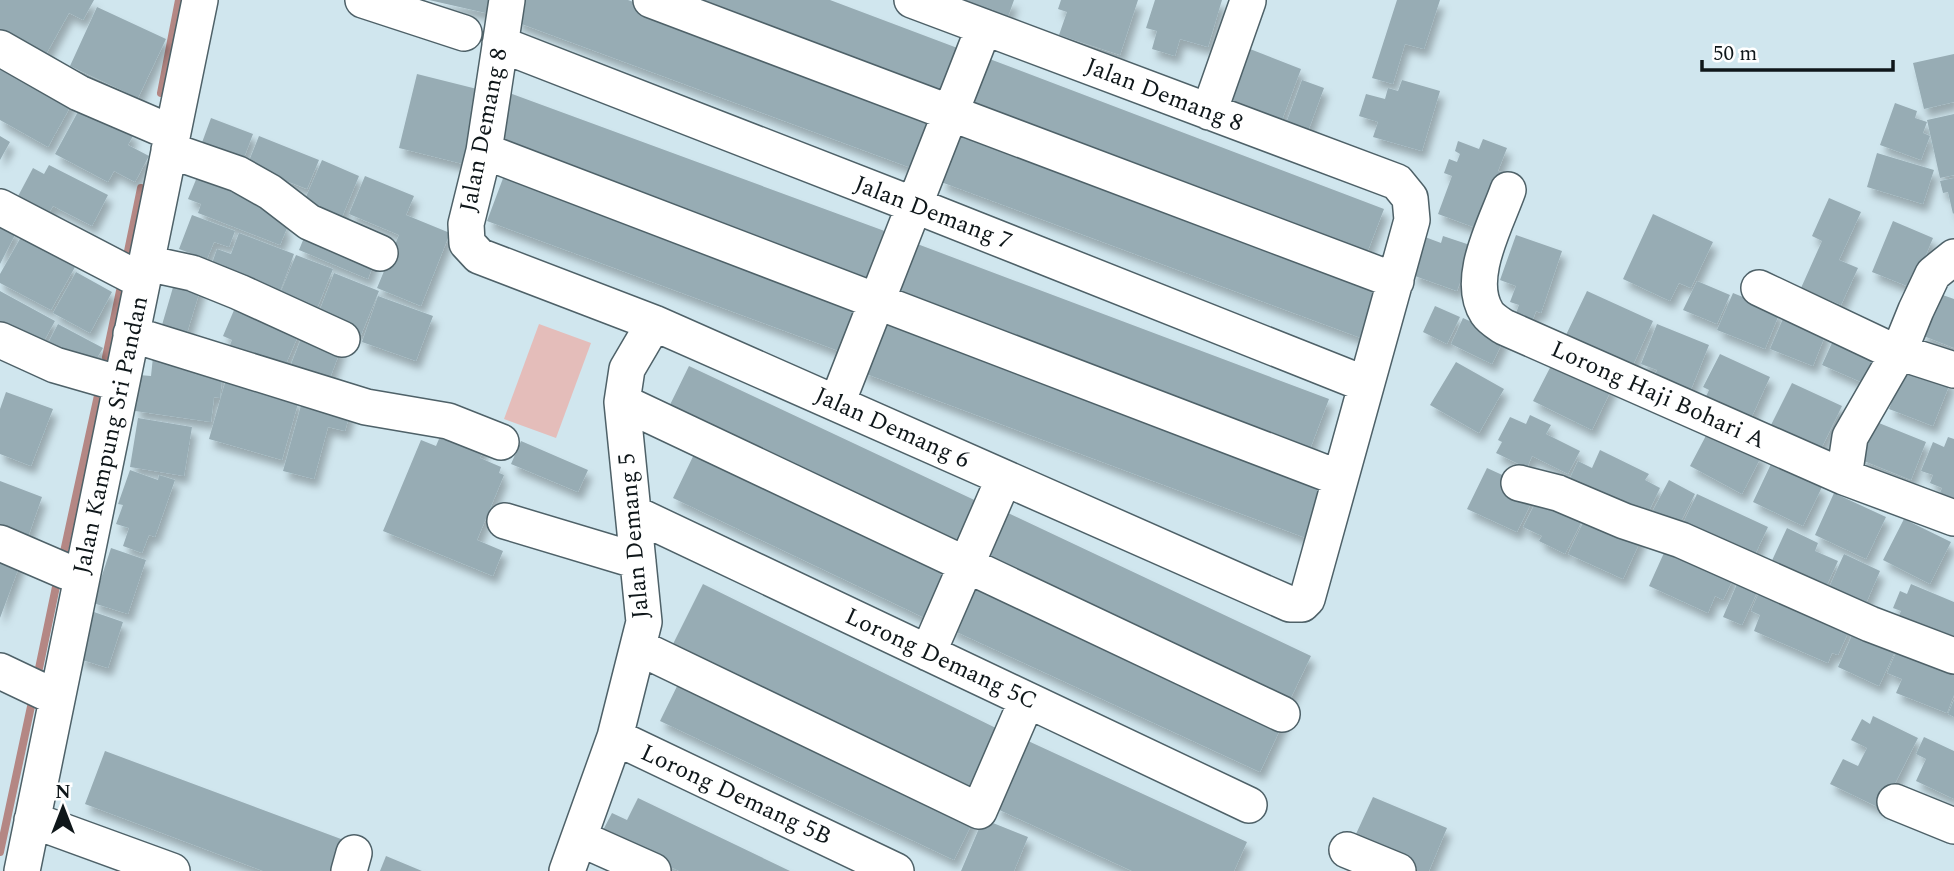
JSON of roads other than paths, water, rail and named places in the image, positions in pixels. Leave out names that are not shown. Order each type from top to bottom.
[{"type":"street","points":[[363,0],[464,33]]},
{"type":"street","name":"Jalan Demang 8","points":[[478,256],[467,243],[466,224],[484,151],[507,0]]},
{"type":"street","points":[[484,151],[1339,478],[1396,281],[651,0]]},
{"type":"street","name":"Jalan Demang 8","points":[[912,0],[1397,182],[1410,198],[1412,220],[1396,281]]},
{"type":"street","points":[[1209,112],[1248,1]]},
{"type":"street","name":"Jalan Kampung Sri Pandan","points":[[22,871],[32,820],[32,686],[121,384],[171,141],[207,2]]},
{"type":"street","points":[[836,403],[984,27]]},
{"type":"street","name":"Jalan Demang 7","points":[[500,44],[1365,384]]},
{"type":"street","points":[[0,48],[79,93],[270,192],[309,222],[380,253]]},
{"type":"street","name":"Lorong Haji Bohari A","points":[[1508,190],[1478,280],[1480,298],[1488,315],[1504,327],[1844,477],[1954,518]]},
{"type":"street","points":[[0,207],[144,272],[192,273],[342,339]]},
{"type":"street","name":"Jalan Demang 6","points":[[478,256],[654,323],[1290,604],[1302,604],[1307,599],[1339,478]]},
{"type":"street","points":[[1844,477],[1850,437],[1899,352],[1933,274],[1954,257]]},
{"type":"street","points":[[1759,288],[1899,352],[1954,370]]},
{"type":"street","name":"Jalan Demang 5","points":[[567,871],[615,737],[644,622],[622,402],[627,369],[654,323]]},
{"type":"street","points":[[131,334],[366,407],[448,421],[502,442]]},
{"type":"street","points":[[0,340],[55,365],[121,384]]},
{"type":"street","points":[[622,402],[1282,714]]},
{"type":"street","points":[[928,653],[1004,478]]},
{"type":"street","points":[[1519,483],[1558,493],[1624,522],[1681,540],[1870,624],[1954,656]]},
{"type":"street","name":"Lorong Demang 5C","points":[[633,513],[1249,805]]},
{"type":"street","points":[[505,521],[638,561]]},
{"type":"street","points":[[0,543],[68,571]]},
{"type":"street","points":[[638,647],[979,811],[1027,700]]},
{"type":"street","name":"Lorong Demang 5B","points":[[615,737],[896,871]]},
{"type":"street","points":[[1895,802],[1954,826]]},
{"type":"street","points":[[32,820],[172,871]]},
{"type":"street","points":[[579,838],[653,871]]},
{"type":"street","points":[[1347,850],[1398,871]]},
{"type":"waterway","points":[[161,93],[179,0]]},
{"type":"waterway","points":[[126,261],[141,188]]},
{"type":"waterway","points":[[106,357],[121,286]]},
{"type":"waterway","points":[[62,561],[100,386]]},
{"type":"waterway","points":[[37,678],[58,577]]},
{"type":"waterway","points":[[0,852],[33,697]]}]
